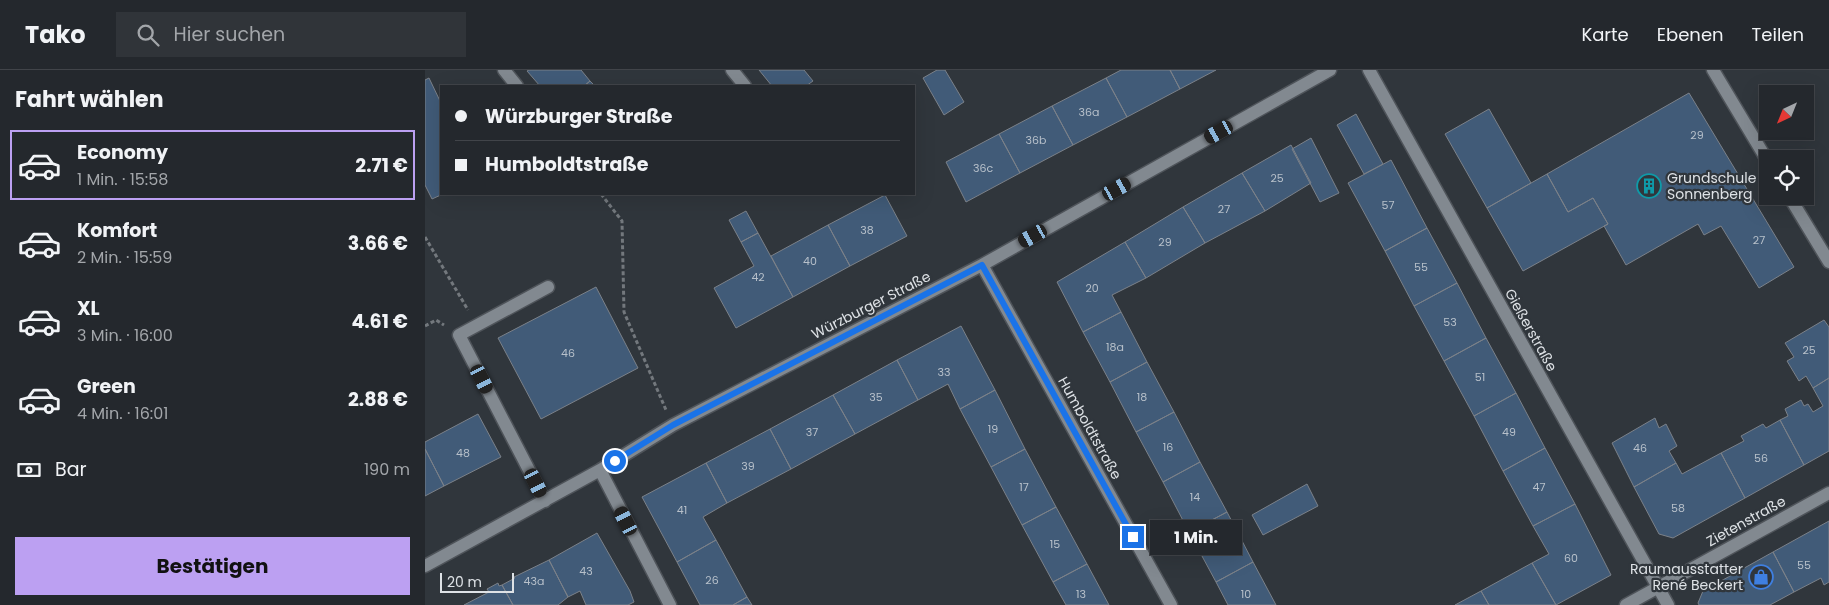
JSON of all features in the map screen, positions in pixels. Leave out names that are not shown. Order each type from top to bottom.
[{"type":"street","points":[[504,70],[516,85]]},
{"type":"street","points":[[732,70],[744,85]]},
{"type":"street","name":"Würzburger Straße","points":[[425,566],[600,470],[673,425],[982,265],[1330,70]]},
{"type":"street","name":"Gießerstraße","points":[[1369,70],[1667,605]]},
{"type":"street","points":[[1713,70],[1761,150]]},
{"type":"street","points":[[1794,205],[1829,262]]},
{"type":"street","name":"Humboldtstraße","points":[[982,265],[1171,605]]},
{"type":"street","points":[[545,501],[459,336],[548,287]]},
{"type":"street","points":[[600,470],[670,605]]},
{"type":"street","name":"Zietenstraße","points":[[1626,605],[1829,493]]},
{"type":"path","points":[[602,195],[622,221],[624,312],[673,425]]},
{"type":"path","points":[[425,237],[477,326]]},
{"type":"building","points":[[581,70],[590,81],[585,85],[539,85],[527,71]]},
{"type":"building","points":[[759,70],[804,70],[813,81],[807,85],[771,85]]},
{"type":"building","points":[[937,70],[945,70],[964,102],[944,115],[923,78]]},
{"type":"building","points":[[1121,70],[1170,70],[1180,89],[1127,117],[1106,78]]},
{"type":"building","points":[[1170,70],[1216,70],[1180,89]]},
{"type":"building","points":[[429,78],[440,101],[441,195],[432,199],[425,185],[425,80]]},
{"type":"building","points":[[1106,78],[1127,117],[1073,145],[1052,106]]},
{"type":"building","points":[[590,81],[594,85],[585,85]]},
{"type":"building","name":"Grundschule Sonnenberg","points":[[1689,93],[1794,267],[1759,288],[1721,226],[1704,235],[1698,224],[1626,265],[1604,226],[1608,224],[1593,198],[1568,212],[1547,174]]},
{"type":"building","points":[[1052,106],[1073,145],[1020,173],[999,134]]},
{"type":"building","points":[[1489,109],[1531,183],[1487,208],[1445,134]]},
{"type":"building","points":[[1356,114],[1383,164],[1364,174],[1337,125]]},
{"type":"building","points":[[999,134],[1020,173],[966,202],[946,162]]},
{"type":"building","points":[[1311,138],[1339,193],[1320,202],[1292,149]]},
{"type":"building","points":[[1291,145],[1311,183],[1265,211],[1242,173]]},
{"type":"building","points":[[1391,160],[1427,228],[1385,251],[1348,183]]},
{"type":"building","points":[[1242,173],[1265,211],[1205,243],[1183,207]]},
{"type":"building","points":[[1547,174],[1568,212],[1593,198],[1608,224],[1523,271],[1487,208]]},
{"type":"building","points":[[885,195],[907,236],[850,266],[828,225]]},
{"type":"building","points":[[1183,207],[1205,243],[1146,278],[1125,242]]},
{"type":"building","points":[[746,211],[758,233],[741,242],[729,220]]},
{"type":"building","points":[[828,225],[850,266],[793,297],[771,256]]},
{"type":"building","points":[[1427,228],[1457,283],[1414,306],[1385,251]]},
{"type":"building","points":[[758,233],[793,297],[736,328],[714,288],[754,266],[741,242]]},
{"type":"building","points":[[1125,242],[1146,278],[1112,295],[1121,312],[1083,332],[1057,282]]},
{"type":"building","points":[[1457,283],[1486,338],[1444,361],[1414,306]]},
{"type":"building","points":[[596,287],[638,368],[541,419],[498,338]]},
{"type":"building","points":[[1121,312],[1147,362],[1110,382],[1083,332]]},
{"type":"building","points":[[1824,320],[1829,327],[1829,378],[1813,388],[1806,376],[1799,381],[1787,361],[1794,357],[1785,343]]},
{"type":"building","points":[[961,326],[995,390],[960,409],[948,384],[918,400],[897,360]]},
{"type":"building","points":[[1486,338],[1516,393],[1474,416],[1444,361]]},
{"type":"building","points":[[897,360],[918,400],[855,434],[833,395]]},
{"type":"building","points":[[1147,362],[1174,412],[1136,432],[1110,382]]},
{"type":"building","points":[[1829,378],[1829,451],[1804,465],[1780,420],[1788,416],[1785,409],[1801,400],[1804,406],[1808,404],[1813,412],[1823,406],[1813,388]]},
{"type":"building","points":[[995,390],[1025,449],[991,467],[960,409]]},
{"type":"building","points":[[1516,393],[1545,448],[1503,471],[1474,416]]},
{"type":"building","points":[[833,395],[855,434],[791,469],[770,429]]},
{"type":"building","points":[[1174,412],[1200,462],[1163,482],[1136,432]]},
{"type":"building","points":[[478,414],[501,457],[444,486],[425,449],[425,442]]},
{"type":"building","points":[[1655,418],[1659,428],[1666,424],[1677,446],[1669,451],[1676,463],[1634,487],[1612,443]]},
{"type":"building","points":[[1780,420],[1804,465],[1745,498],[1721,453],[1744,441],[1741,436],[1763,424],[1766,428]]},
{"type":"building","points":[[770,429],[791,469],[727,503],[706,463]]},
{"type":"building","points":[[1545,448],[1575,504],[1533,526],[1503,471]]},
{"type":"building","points":[[425,449],[444,486],[425,496]]},
{"type":"building","points":[[1025,449],[1056,507],[1022,525],[991,467]]},
{"type":"building","points":[[1721,453],[1745,498],[1673,538],[1659,534],[1634,487],[1676,463],[1682,474]]},
{"type":"building","points":[[1200,462],[1227,512],[1189,532],[1163,482]]},
{"type":"building","points":[[706,463],[727,503],[703,517],[716,540],[677,562],[642,497]]},
{"type":"building","points":[[1307,484],[1318,506],[1263,535],[1252,515]]},
{"type":"building","points":[[1575,504],[1611,575],[1556,605],[1532,563],[1549,554],[1533,526]]},
{"type":"building","points":[[1056,507],[1087,564],[1053,582],[1022,525]]},
{"type":"building","points":[[1227,512],[1253,562],[1216,582],[1189,532]]},
{"type":"building","points":[[1829,521],[1829,582],[1824,585],[1821,578],[1794,592],[1773,552]]},
{"type":"building","points":[[597,533],[630,591],[634,602],[628,605],[586,605],[580,591],[568,597],[549,560]]},
{"type":"building","points":[[716,540],[747,597],[733,605],[700,605],[677,562]]},
{"type":"building","points":[[1773,552],[1794,592],[1770,605],[1699,605],[1698,603],[1703,591]]},
{"type":"building","points":[[549,560],[568,597],[558,605],[513,605],[502,585]]},
{"type":"building","points":[[1253,562],[1276,605],[1228,605],[1216,582]]},
{"type":"building","points":[[1532,563],[1556,605],[1489,605],[1481,591]]},
{"type":"building","points":[[1087,564],[1109,605],[1066,605],[1053,582]]},
{"type":"building","points":[[498,583],[499,586],[502,585],[513,605],[464,605],[489,592],[487,589]]},
{"type":"building","points":[[1481,591],[1489,605],[1455,605]]},
{"type":"building","points":[[747,597],[752,605],[733,605]]},
{"type":"place","name":"Grundschule Sonnenberg","points":[[1649,186]]},
{"type":"place","name":"Raumausstatter René Beckert","points":[[1761,577]]},
{"type":"route","points":[[615,461],[673,425],[982,265],[1133,537]]}]
